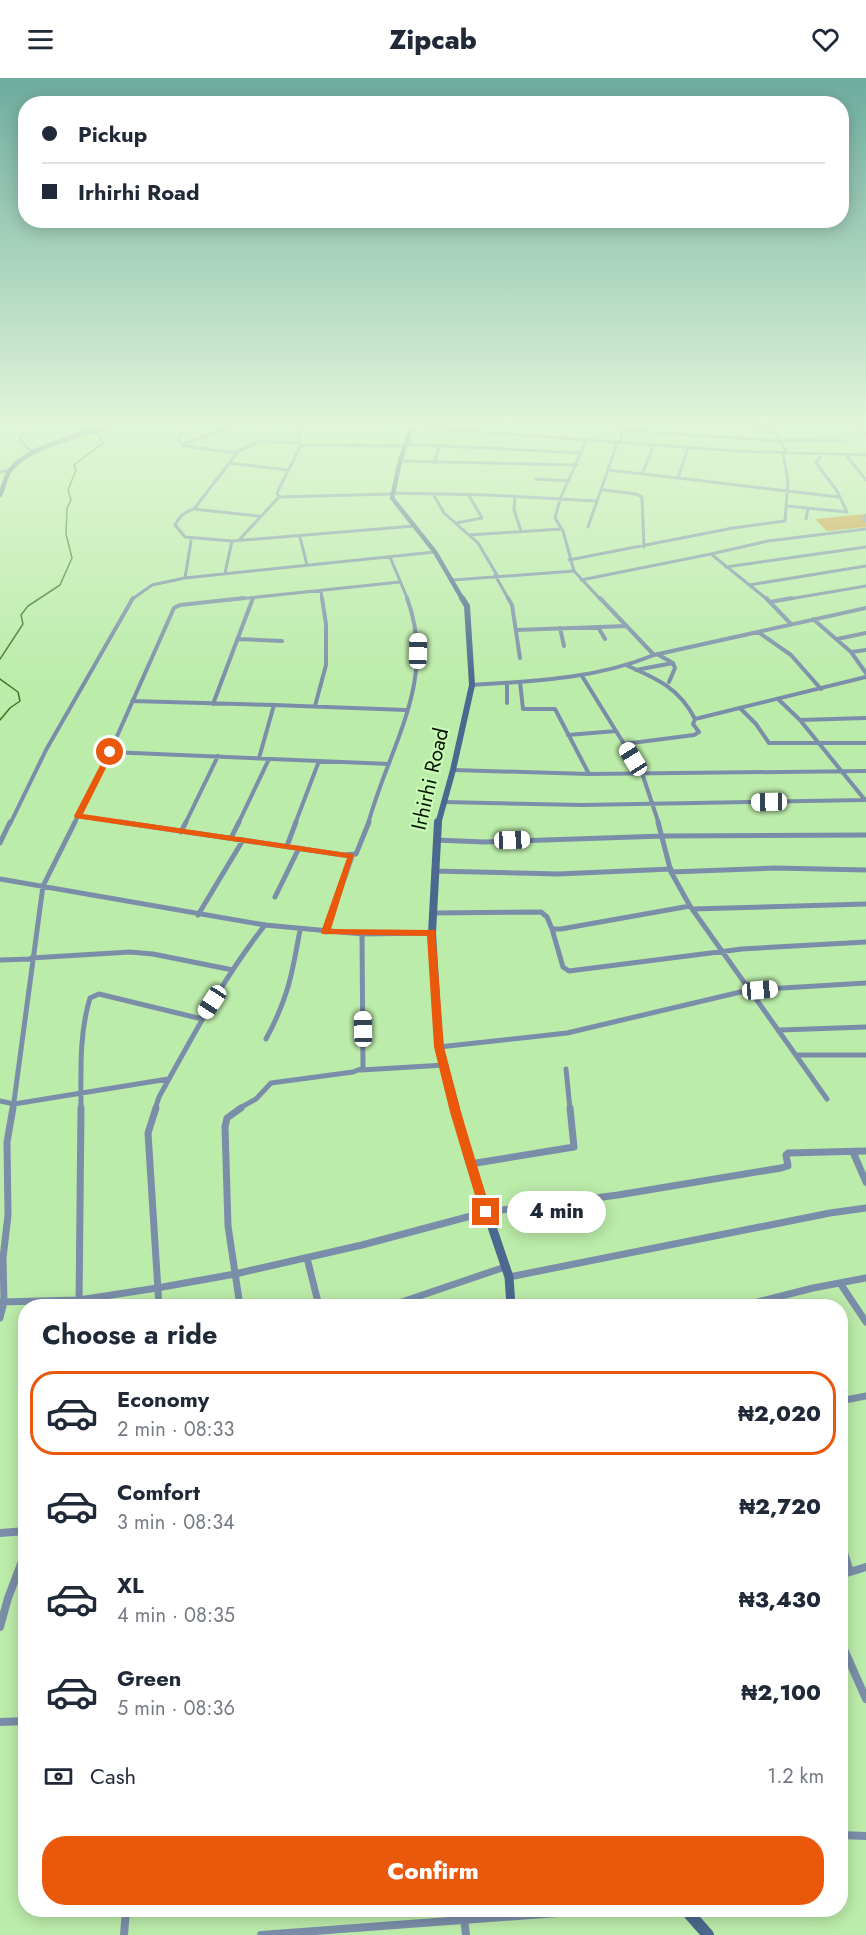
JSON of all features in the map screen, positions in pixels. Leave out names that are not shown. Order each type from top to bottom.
[{"type":"street","points":[[190,510],[177,520],[175,525],[180,533],[190,538],[232,541],[414,526]]},
{"type":"street","points":[[199,510],[259,516]]},
{"type":"street","points":[[239,540],[266,510]]},
{"type":"street","name":"Irhirhi Road","points":[[402,510],[435,552],[467,606],[472,685],[436,840],[434,871],[432,933],[439,1047],[446,1065],[455,1112],[470,1164],[509,1277],[511,1299]]},
{"type":"street","points":[[441,510],[469,535],[489,560],[513,605],[520,658]]},
{"type":"street","points":[[456,524],[482,518],[477,510]]},
{"type":"street","points":[[514,510],[521,531]]},
{"type":"street","points":[[557,510],[555,518],[561,529],[574,571],[656,655],[673,663],[675,668],[669,682]]},
{"type":"street","points":[[588,527],[593,510]]},
{"type":"street","points":[[642,510],[644,547]]},
{"type":"street","points":[[569,560],[733,528],[783,522],[786,521],[787,510]]},
{"type":"street","points":[[806,519],[808,510]]},
{"type":"street","points":[[814,510],[847,513],[845,510]]},
{"type":"street","points":[[866,516],[863,518],[866,521]]},
{"type":"street","points":[[469,535],[561,529]]},
{"type":"street","points":[[581,580],[711,554],[747,543],[866,529]]},
{"type":"street","points":[[300,537],[307,565]]},
{"type":"street","points":[[185,578],[191,541]]},
{"type":"street","points":[[225,573],[232,541]]},
{"type":"street","points":[[726,567],[866,547]]},
{"type":"street","points":[[0,843],[46,750],[134,596],[153,584],[185,578],[435,552]]},
{"type":"street","points":[[711,554],[770,602],[791,624]]},
{"type":"street","points":[[326,932],[351,856],[360,849],[389,764],[418,667],[418,636],[390,557]]},
{"type":"street","points":[[749,585],[866,566]]},
{"type":"street","points":[[453,580],[574,571]]},
{"type":"street","points":[[0,1318],[9,1179],[7,1142],[14,1104],[31,958],[43,886],[110,752],[174,608],[400,582]]},
{"type":"street","points":[[770,602],[866,586]]},
{"type":"street","points":[[315,706],[326,665],[326,624],[321,590]]},
{"type":"street","points":[[213,704],[253,598]]},
{"type":"street","points":[[472,685],[582,676],[628,666],[656,655],[866,608]]},
{"type":"street","points":[[813,619],[851,652],[866,672]]},
{"type":"street","points":[[516,630],[627,626]]},
{"type":"street","points":[[598,627],[605,639]]},
{"type":"street","points":[[560,628],[564,646]]},
{"type":"street","points":[[758,632],[791,655],[821,689]]},
{"type":"street","points":[[837,639],[866,633]]},
{"type":"street","points":[[238,639],[282,641]]},
{"type":"street","points":[[851,652],[866,650]]},
{"type":"street","points":[[636,670],[673,663]]},
{"type":"street","points":[[624,744],[694,735],[699,732],[693,724],[695,719],[684,698],[674,689],[628,666]]},
{"type":"street","points":[[582,676],[642,773],[663,836],[671,871],[692,908],[798,1055],[827,1100]]},
{"type":"street","points":[[695,719],[866,677]]},
{"type":"street","points":[[507,682],[507,703]]},
{"type":"street","points":[[520,682],[523,709],[555,709],[589,774]]},
{"type":"street","points":[[778,699],[819,742],[865,800]]},
{"type":"street","points":[[132,701],[406,710]]},
{"type":"street","points":[[259,758],[274,705]]},
{"type":"street","points":[[740,708],[756,724],[769,743],[866,743]]},
{"type":"street","points":[[800,720],[866,718]]},
{"type":"street","points":[[568,735],[616,731]]},
{"type":"street","points":[[110,752],[389,764]]},
{"type":"street","points":[[181,832],[218,756]]},
{"type":"street","points":[[231,838],[269,759]]},
{"type":"street","points":[[287,846],[319,761]]},
{"type":"street","points":[[453,770],[589,774],[866,771]]},
{"type":"street","points":[[444,802],[535,805],[865,800]]},
{"type":"street","points":[[78,816],[351,856]]},
{"type":"street","points":[[436,840],[484,842],[663,836],[866,835]]},
{"type":"street","points":[[198,915],[243,840]]},
{"type":"street","points":[[275,897],[299,848]]},
{"type":"street","points":[[434,871],[558,874],[775,868],[866,870]]},
{"type":"street","points":[[0,879],[198,915],[300,930],[362,934],[432,933]]},
{"type":"street","points":[[552,929],[692,908],[866,904]]},
{"type":"street","points":[[432,913],[541,912],[547,917],[552,929],[563,967],[570,971],[667,961],[723,951],[866,942]]},
{"type":"street","points":[[158,1299],[148,1132],[159,1097],[201,1019],[265,925]]},
{"type":"street","points":[[266,1039],[283,1008],[291,983],[300,930]]},
{"type":"street","points":[[359,1070],[364,1065],[362,934]]},
{"type":"street","points":[[0,960],[130,952],[153,954],[233,970]]},
{"type":"street","points":[[439,1047],[567,1033],[749,990],[866,983]]},
{"type":"street","points":[[79,1299],[80,1093],[84,1018],[90,998],[99,994],[201,1019]]},
{"type":"street","points":[[780,1030],[866,1027]]},
{"type":"street","points":[[798,1055],[866,1056]]},
{"type":"street","points":[[239,1299],[228,1226],[225,1127],[227,1118],[256,1099],[271,1083],[359,1070],[446,1065]]},
{"type":"street","points":[[470,1164],[574,1147],[566,1069]]},
{"type":"street","points":[[0,1101],[14,1104],[168,1079]]},
{"type":"street","points":[[100,1299],[307,1258],[486,1212],[618,1195],[781,1168],[788,1166],[786,1155],[788,1153],[866,1151]]},
{"type":"street","points":[[853,1152],[866,1182]]},
{"type":"street","points":[[509,1277],[830,1213],[866,1208]]},
{"type":"street","points":[[307,1258],[317,1299]]},
{"type":"street","points":[[411,1299],[505,1267]]},
{"type":"street","points":[[772,1299],[866,1278]]},
{"type":"street","points":[[840,1283],[866,1322]]},
{"type":"street","points":[[2,1302],[18,1302]]},
{"type":"street","points":[[848,1399],[866,1396]]},
{"type":"street","points":[[0,1533],[18,1532]]},
{"type":"street","points":[[848,1566],[850,1572],[866,1567]]},
{"type":"street","points":[[0,1627],[18,1572]]},
{"type":"street","points":[[848,1658],[866,1699]]},
{"type":"street","points":[[0,1722],[18,1721]]},
{"type":"street","points":[[848,1837],[866,1836]]},
{"type":"street","points":[[124,1935],[125,1917]]},
{"type":"street","points":[[261,1935],[445,1917]]},
{"type":"street","points":[[464,1917],[466,1935]]},
{"type":"street","points":[[692,1917],[708,1935]]},
{"type":"shaded area","points":[[866,514],[866,527],[827,531],[815,519]]},
{"type":"waterway","points":[[0,659],[23,624],[21,615],[28,606],[60,585],[72,558],[66,534],[67,510]]},
{"type":"waterway","points":[[0,679],[18,692],[20,701],[10,708],[0,720]]},
{"type":"route","points":[[110,752],[78,816],[351,856],[326,932],[432,933],[439,1047],[446,1065],[455,1112],[486,1212]]}]
